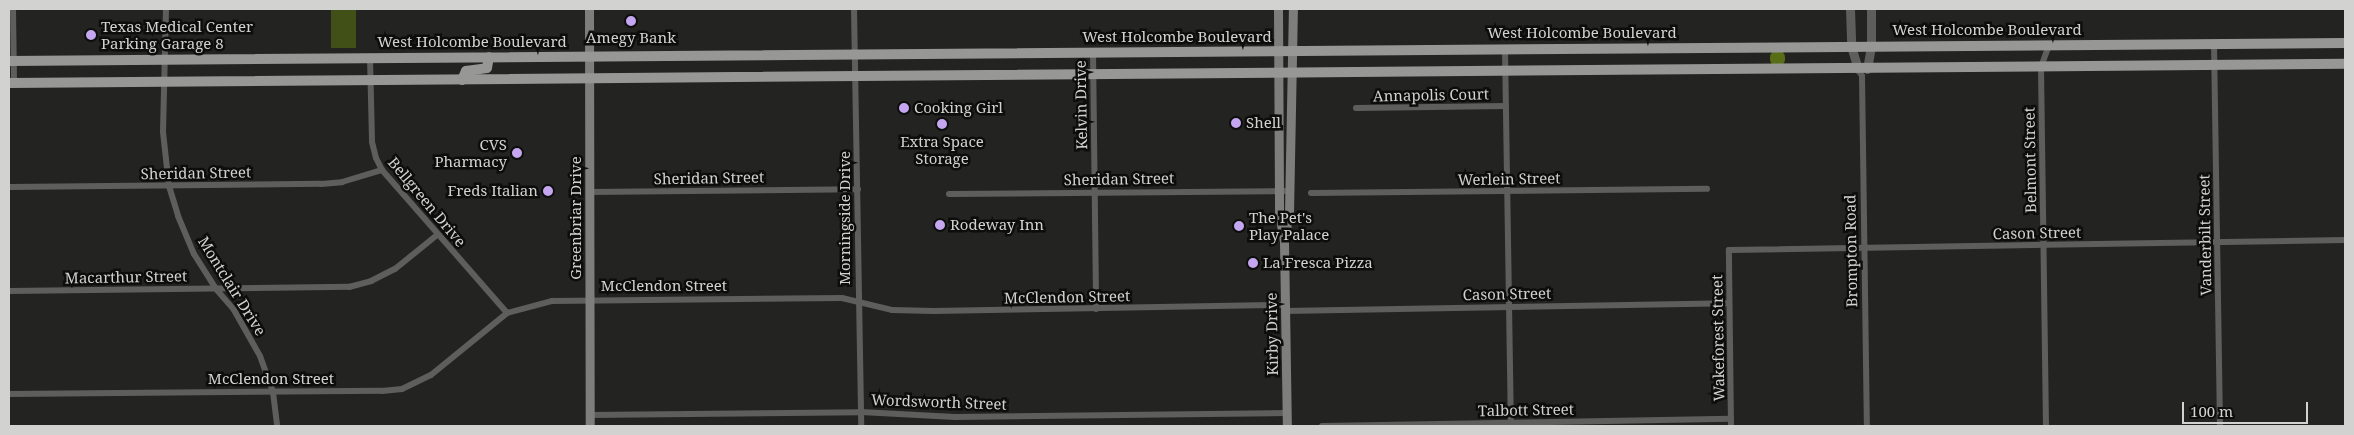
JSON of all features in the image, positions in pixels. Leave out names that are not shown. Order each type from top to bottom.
[{"type":"main road","name":"Greenbriar Drive","points":[[589,9],[590,426]]},
{"type":"main road","name":"Kirby Drive","points":[[1278,9],[1279,214],[1284,242]]},
{"type":"main road","name":"Kirby Drive","points":[[1287,426],[1284,242],[1290,191],[1293,9]]},
{"type":"main road","name":"West Holcombe Boulevard","points":[[11,61],[2345,43]]},
{"type":"main road","points":[[462,80],[466,71],[487,68],[489,57]]},
{"type":"main road","points":[[11,83],[1505,71],[1862,71],[2345,64]]},
{"type":"street","points":[[11,83],[13,9]]},
{"type":"street","name":"Montclair Drive","points":[[166,9],[163,132],[169,186],[186,237],[216,289],[234,310],[251,337],[273,392],[277,426]]},
{"type":"street","name":"Morningside Drive","points":[[854,9],[861,426]]},
{"type":"street","name":"Brompton Road","points":[[1850,9],[1851,46],[1862,71]]},
{"type":"street","name":"Brompton Road","points":[[1867,426],[1862,71],[1871,46],[1871,9]]},
{"type":"street","name":"Vanderbilt Street","points":[[2214,44],[2220,426]]},
{"type":"street","name":"Belmont Street","points":[[2046,426],[2041,67],[2049,45]]},
{"type":"street","points":[[1506,49],[1511,424]]},
{"type":"street","name":"Kelvin Drive","points":[[1093,52],[1096,309]]},
{"type":"street","name":"Bellgreen Drive","points":[[370,58],[372,142],[376,158],[382,170],[507,313]]},
{"type":"street","name":"Annapolis Court","points":[[1356,108],[1506,106]]},
{"type":"street","name":"Sheridan Street","points":[[9,187],[321,184],[342,182],[382,170]]},
{"type":"street","name":"Sheridan Street","points":[[590,192],[858,189]]},
{"type":"street","name":"Werlein Street","points":[[1311,193],[1707,189]]},
{"type":"street","name":"Sheridan Street","points":[[949,194],[1290,191]]},
{"type":"street","name":"Macarthur Street","points":[[9,291],[349,287],[371,281],[395,269],[437,235]]},
{"type":"street","name":"Cason Street","points":[[1729,250],[2345,240]]},
{"type":"street","name":"Wakeforest Street","points":[[1729,250],[1731,423]]},
{"type":"street","name":"McClendon Street","points":[[9,394],[382,391],[402,388],[431,375],[507,313],[540,303],[590,299],[842,298],[883,308],[910,311],[1285,308]]},
{"type":"street","name":"Cason Street","points":[[1285,308],[1509,307],[1730,303]]},
{"type":"street","name":"Wordsworth Street","points":[[590,415],[861,412],[955,417],[1286,413]]},
{"type":"street","name":"Talbott Street","points":[[1322,426],[1731,423]]},
{"type":"green space","points":[[331,9],[356,9],[356,48],[331,48]]},
{"type":"place","name":"Amegy Bank","points":[[631,21]]},
{"type":"place","name":"Texas Medical Center Parking Garage 8","points":[[91,35]]},
{"type":"place","name":"Cooking Girl","points":[[904,108]]},
{"type":"place","name":"Shell","points":[[1236,123]]},
{"type":"place","name":"Extra Space Storage","points":[[942,124]]},
{"type":"place","name":"CVS Pharmacy","points":[[517,153]]},
{"type":"place","name":"Freds Italian","points":[[548,191]]},
{"type":"place","name":"Rodeway Inn","points":[[940,225]]},
{"type":"place","name":"The Pet's Play Palace","points":[[1239,226]]},
{"type":"place","name":"La Fresca Pizza","points":[[1253,263]]}]
